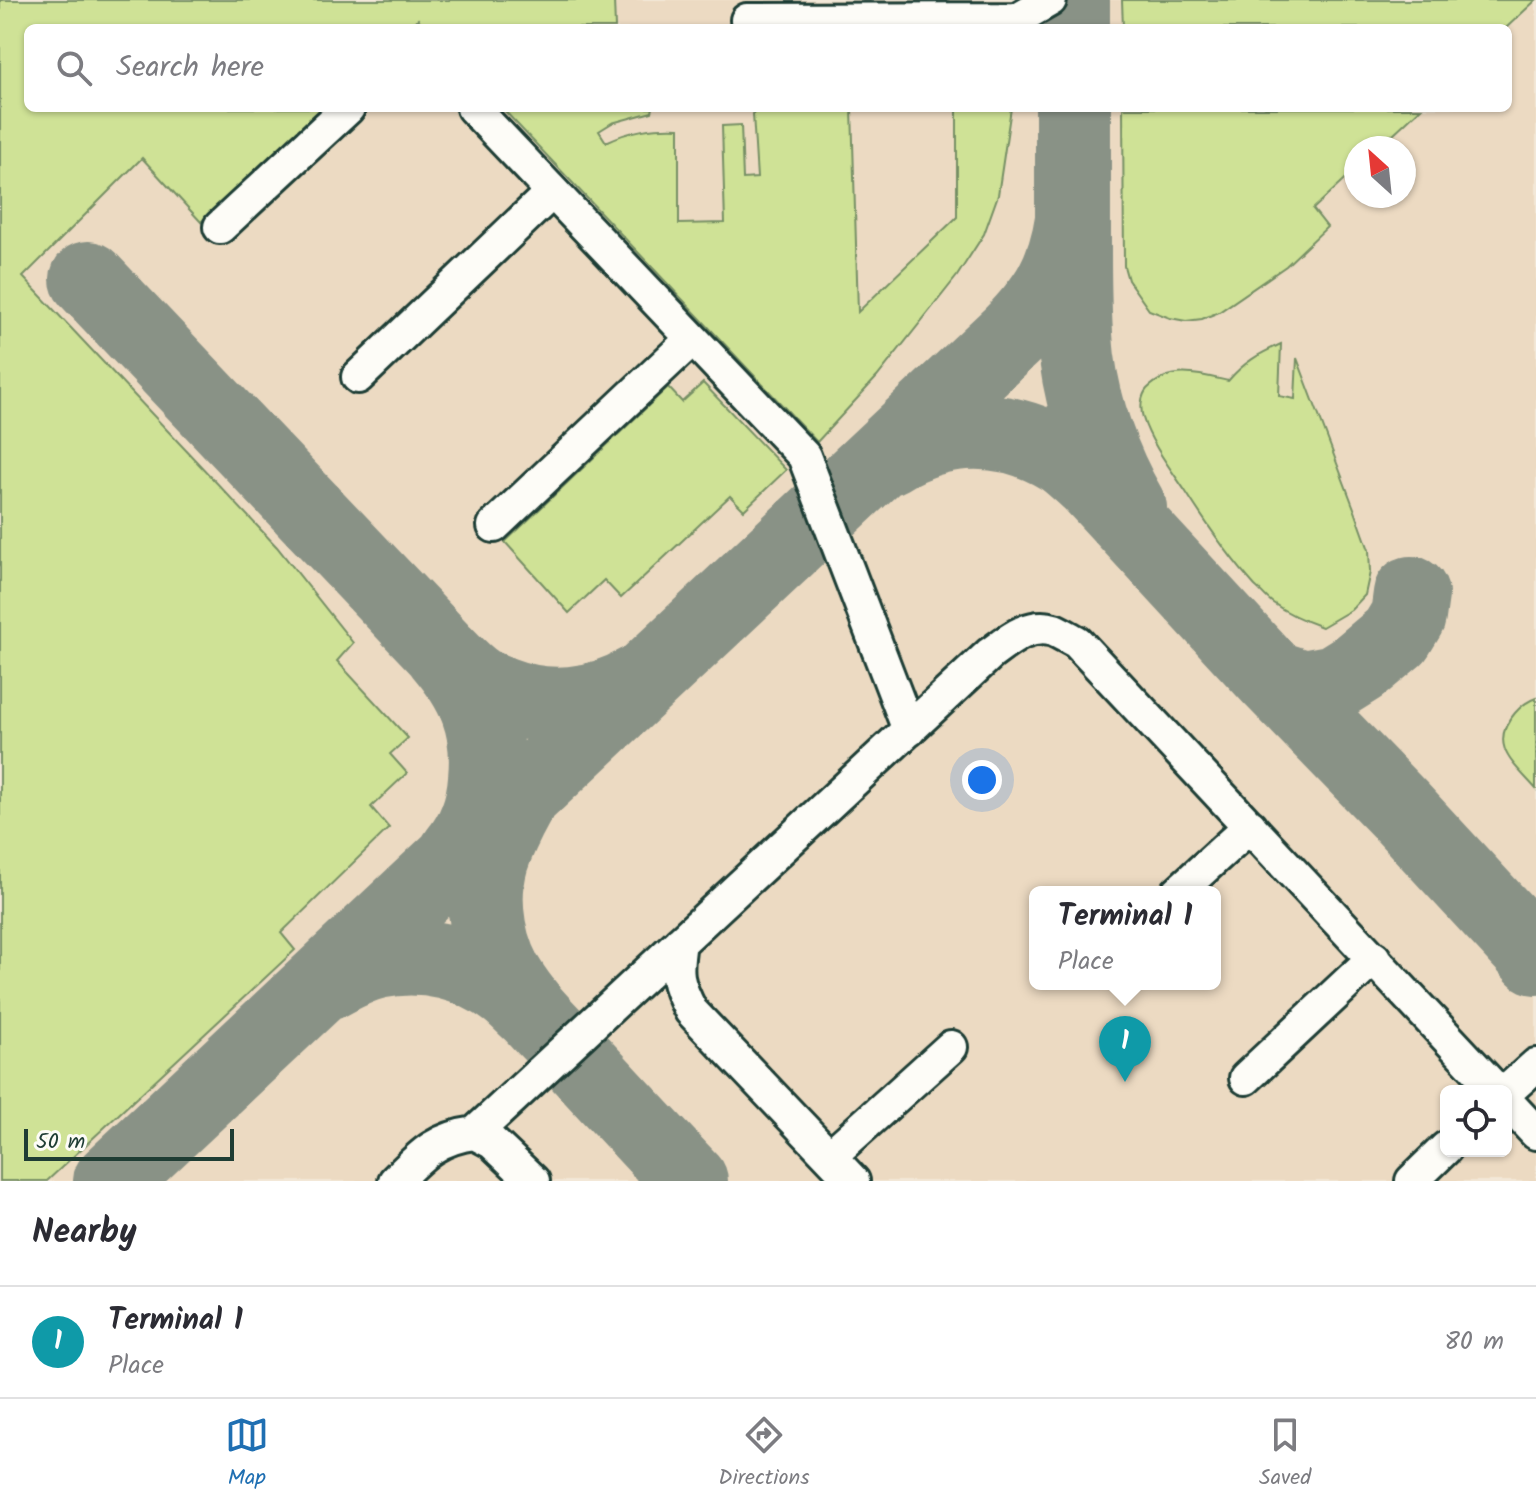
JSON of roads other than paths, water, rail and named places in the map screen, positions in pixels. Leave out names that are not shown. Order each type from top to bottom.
[{"type":"lane","points":[[747,20],[834,10],[1017,19],[1050,0]]},
{"type":"lane","points":[[220,227],[344,112]]},
{"type":"lane","points":[[477,112],[804,456],[909,730]]},
{"type":"lane","points":[[358,377],[552,192]]},
{"type":"lane","points":[[494,526],[692,339]]},
{"type":"lane","points":[[475,1133],[990,654],[1018,633],[1051,629],[1077,642],[1491,1085]]},
{"type":"lane","points":[[1185,886],[1250,826]]},
{"type":"lane","points":[[680,942],[676,969],[681,992],[691,1011],[853,1181]]},
{"type":"lane","points":[[1246,1078],[1374,958]]},
{"type":"lane","points":[[830,1156],[951,1047]]},
{"type":"lane","points":[[1512,1087],[1536,1065]]},
{"type":"lane","points":[[1512,1107],[1536,1133]]},
{"type":"lane","points":[[395,1181],[437,1143],[457,1135],[475,1133],[492,1142],[533,1181]]},
{"type":"lane","points":[[1412,1181],[1440,1154]]},
{"type":"place","name":"Terminal 1","points":[[1125,1082]]}]
